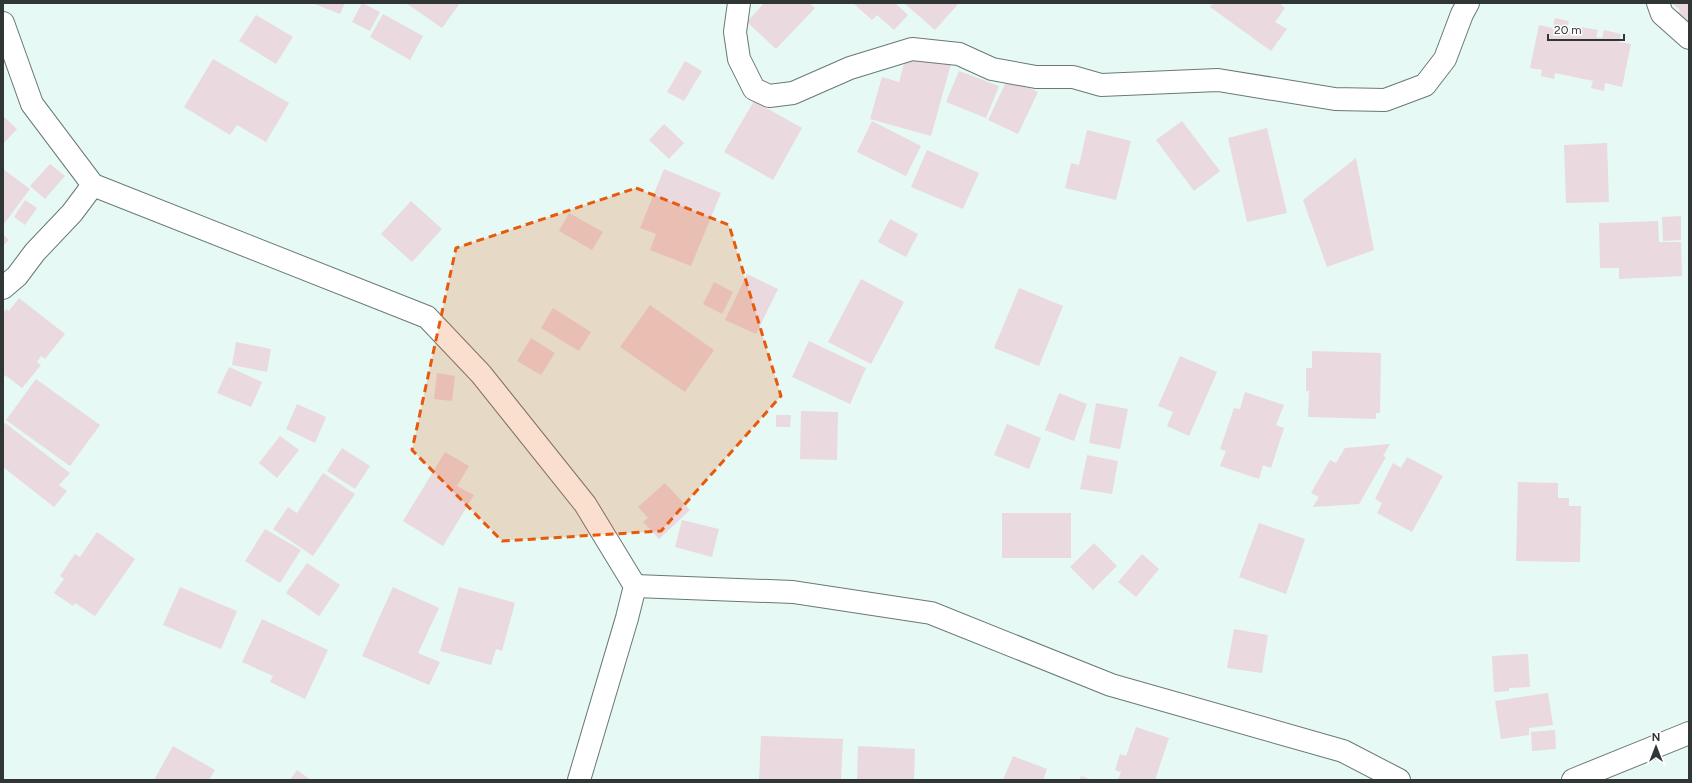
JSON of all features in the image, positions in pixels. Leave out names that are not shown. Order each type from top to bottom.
[{"type":"street","points":[[739,3],[735,32],[739,59],[754,89],[769,96],[793,94],[850,68],[912,49],[960,54],[992,70],[1036,77],[1073,78],[1101,85],[1218,80],[1335,99],[1386,100],[1425,85],[1445,58],[1462,14],[1468,3]]},
{"type":"street","points":[[1658,3],[1662,14],[1689,38]]},
{"type":"street","points":[[3,23],[32,104],[93,185],[427,317],[481,374],[585,504],[635,586],[579,780]]},
{"type":"street","points":[[3,288],[16,276],[35,252],[72,212],[93,185]]},
{"type":"street","points":[[635,586],[793,592],[931,613],[1111,685],[1342,751],[1399,780]]},
{"type":"street","points":[[1573,780],[1689,733]]},
{"type":"highlighted area","points":[[636,188],[729,225],[781,396],[661,531],[502,541],[412,450],[456,248]]},
{"type":"building","points":[[312,3],[345,3],[340,14]]},
{"type":"building","points":[[362,3],[380,12],[370,31],[352,22]]},
{"type":"building","points":[[406,3],[460,3],[442,28]]},
{"type":"building","points":[[764,3],[809,3],[815,8],[776,49],[747,22]]},
{"type":"building","points":[[853,3],[895,3],[908,15],[894,30],[877,15],[872,20]]},
{"type":"building","points":[[904,3],[959,3],[935,30]]},
{"type":"building","points":[[1213,3],[1279,3],[1285,8],[1275,22],[1287,29],[1271,51],[1210,7]]},
{"type":"building","points":[[1672,3],[1689,3],[1689,28],[1675,16],[1680,10]]},
{"type":"building","points":[[383,14],[423,36],[410,60],[370,37]]},
{"type":"building","points":[[256,15],[293,37],[276,64],[239,41]]},
{"type":"building","points":[[1555,18],[1569,21],[1566,31],[1574,32],[1575,26],[1598,30],[1596,37],[1602,38],[1604,30],[1621,34],[1619,42],[1631,44],[1622,87],[1605,83],[1604,91],[1591,88],[1593,81],[1555,73],[1554,79],[1541,76],[1542,70],[1530,68],[1539,25],[1553,28]]},
{"type":"building","points":[[907,53],[951,64],[931,136],[870,119],[882,77],[899,82]]},
{"type":"building","points":[[213,59],[289,103],[266,142],[237,125],[230,135],[184,107]]},
{"type":"building","points":[[685,61],[702,71],[684,101],[667,92]]},
{"type":"building","points":[[959,71],[999,86],[986,118],[946,102]]},
{"type":"building","points":[[1008,78],[1038,92],[1018,134],[988,120]]},
{"type":"building","points":[[754,101],[802,128],[773,180],[724,152]]},
{"type":"building","points":[[3,116],[17,129],[3,144]]},
{"type":"building","points":[[872,121],[921,146],[906,176],[857,152]]},
{"type":"building","points":[[1182,121],[1220,171],[1194,191],[1156,140]]},
{"type":"building","points":[[664,124],[684,143],[669,159],[649,140]]},
{"type":"building","points":[[1267,128],[1287,213],[1247,222],[1228,138]]},
{"type":"building","points":[[1087,130],[1131,141],[1116,200],[1065,188],[1071,163],[1079,165]]},
{"type":"building","points":[[1607,143],[1609,202],[1566,203],[1564,145]]},
{"type":"building","points":[[927,150],[979,173],[963,209],[911,187]]},
{"type":"building","points":[[1356,158],[1374,250],[1327,267],[1303,200]]},
{"type":"building","points":[[50,164],[65,176],[45,199],[30,186]]},
{"type":"building","points":[[3,169],[30,189],[4,224],[3,223]]},
{"type":"building","points":[[664,169],[721,193],[691,266],[650,250],[656,234],[640,228]]},
{"type":"building","points":[[25,200],[37,208],[25,225],[14,217]]},
{"type":"building","points":[[411,201],[442,229],[412,262],[381,234]]},
{"type":"building","points":[[569,213],[603,232],[592,250],[559,231]]},
{"type":"building","points":[[1681,216],[1681,240],[1663,241],[1662,217]]},
{"type":"building","points":[[890,219],[918,234],[906,257],[878,242]]},
{"type":"building","points":[[1658,221],[1659,242],[1681,242],[1682,276],[1619,279],[1619,268],[1600,268],[1599,223]]},
{"type":"building","points":[[3,234],[9,240],[3,246]]},
{"type":"building","points":[[747,274],[778,289],[756,334],[725,320]]},
{"type":"building","points":[[861,279],[904,302],[871,364],[828,342]]},
{"type":"building","points":[[714,282],[733,292],[722,314],[703,304]]},
{"type":"building","points":[[1019,288],[1063,306],[1039,366],[994,348]]},
{"type":"building","points":[[19,298],[65,334],[45,359],[41,356],[37,362],[41,365],[22,388],[5,375],[3,378],[3,314],[6,309],[9,311]]},
{"type":"building","points":[[650,305],[714,350],[685,392],[620,347]]},
{"type":"building","points":[[553,308],[591,332],[579,351],[541,328]]},
{"type":"building","points":[[531,338],[555,353],[541,375],[517,361]]},
{"type":"building","points":[[809,341],[866,368],[850,404],[792,377]]},
{"type":"building","points":[[236,342],[271,349],[267,372],[232,365]]},
{"type":"building","points":[[1312,351],[1381,353],[1380,413],[1376,413],[1376,419],[1308,417],[1309,391],[1306,391],[1306,368],[1312,368]]},
{"type":"building","points":[[1180,356],[1217,372],[1189,436],[1167,426],[1173,412],[1158,406]]},
{"type":"building","points":[[229,367],[262,382],[251,407],[217,393]]},
{"type":"building","points":[[437,373],[455,376],[452,401],[434,399]]},
{"type":"building","points":[[36,379],[100,425],[70,466],[6,420]]},
{"type":"building","points":[[1245,392],[1284,405],[1276,425],[1284,428],[1271,468],[1263,465],[1259,479],[1220,466],[1226,451],[1220,449],[1234,408],[1240,409]]},
{"type":"building","points":[[1059,393],[1087,404],[1074,441],[1045,430]]},
{"type":"building","points":[[1096,403],[1128,409],[1120,449],[1089,443]]},
{"type":"building","points":[[297,404],[326,417],[315,443],[286,429]]},
{"type":"building","points":[[801,411],[838,412],[837,460],[800,459]]},
{"type":"building","points":[[776,415],[791,415],[790,427],[776,427]]},
{"type":"building","points":[[5,423],[70,473],[59,485],[67,491],[54,507],[3,467],[3,426]]},
{"type":"building","points":[[1007,424],[1041,438],[1029,469],[994,455]]},
{"type":"building","points":[[280,436],[299,450],[277,478],[259,463]]},
{"type":"building","points":[[1390,444],[1383,456],[1386,457],[1359,504],[1313,507],[1319,497],[1311,493],[1330,460],[1336,463],[1345,448]]},
{"type":"building","points":[[342,448],[370,466],[355,489],[327,471]]},
{"type":"building","points":[[445,452],[469,466],[457,486],[474,495],[443,546],[403,521]]},
{"type":"building","points":[[1087,455],[1118,461],[1112,494],[1080,489]]},
{"type":"building","points":[[1407,457],[1443,476],[1412,532],[1377,513],[1382,503],[1375,499],[1393,463],[1401,468]]},
{"type":"building","points":[[323,473],[355,494],[313,556],[273,529],[288,507],[297,513]]},
{"type":"building","points":[[1518,482],[1558,483],[1558,498],[1569,498],[1569,506],[1581,506],[1580,562],[1516,561]]},
{"type":"building","points":[[665,483],[690,510],[659,539],[643,522],[648,518],[638,507]]},
{"type":"building","points":[[1002,513],[1071,513],[1071,558],[1002,558]]},
{"type":"building","points":[[682,520],[719,529],[712,557],[675,547]]},
{"type":"building","points":[[1259,523],[1305,539],[1286,594],[1239,577]]},
{"type":"building","points":[[265,529],[301,550],[280,583],[245,561]]},
{"type":"building","points":[[97,532],[135,559],[95,616],[75,603],[73,606],[54,593],[64,579],[60,576],[75,554],[80,557]]},
{"type":"building","points":[[1094,543],[1117,566],[1093,590],[1070,567]]},
{"type":"building","points":[[1142,554],[1159,569],[1136,597],[1118,582]]},
{"type":"building","points":[[307,563],[340,585],[319,616],[286,593]]},
{"type":"building","points":[[180,587],[237,611],[221,649],[163,625]]},
{"type":"building","points":[[393,587],[439,608],[418,653],[440,662],[429,685],[362,656]]},
{"type":"building","points":[[459,587],[515,603],[502,651],[496,649],[491,665],[440,651]]},
{"type":"building","points":[[262,619],[328,650],[305,699],[270,682],[273,676],[242,662]]},
{"type":"building","points":[[1234,629],[1268,635],[1262,673],[1227,668]]},
{"type":"building","points":[[1528,654],[1530,687],[1509,688],[1509,691],[1494,692],[1492,656]]},
{"type":"building","points":[[1548,693],[1553,725],[1529,728],[1529,735],[1501,739],[1495,701]]},
{"type":"building","points":[[1136,727],[1169,738],[1155,780],[1118,780],[1121,772],[1115,770],[1120,754],[1126,756]]},
{"type":"building","points":[[1555,730],[1556,749],[1532,751],[1531,732]]},
{"type":"building","points":[[761,736],[843,739],[841,780],[759,780]]},
{"type":"building","points":[[173,746],[215,770],[209,780],[154,780]]},
{"type":"building","points":[[858,746],[915,749],[914,780],[857,780]]},
{"type":"building","points":[[1013,756],[1047,769],[1043,780],[1003,780]]},
{"type":"building","points":[[297,770],[311,780],[290,780]]},
{"type":"building","points":[[1081,776],[1092,780],[1079,780]]}]
